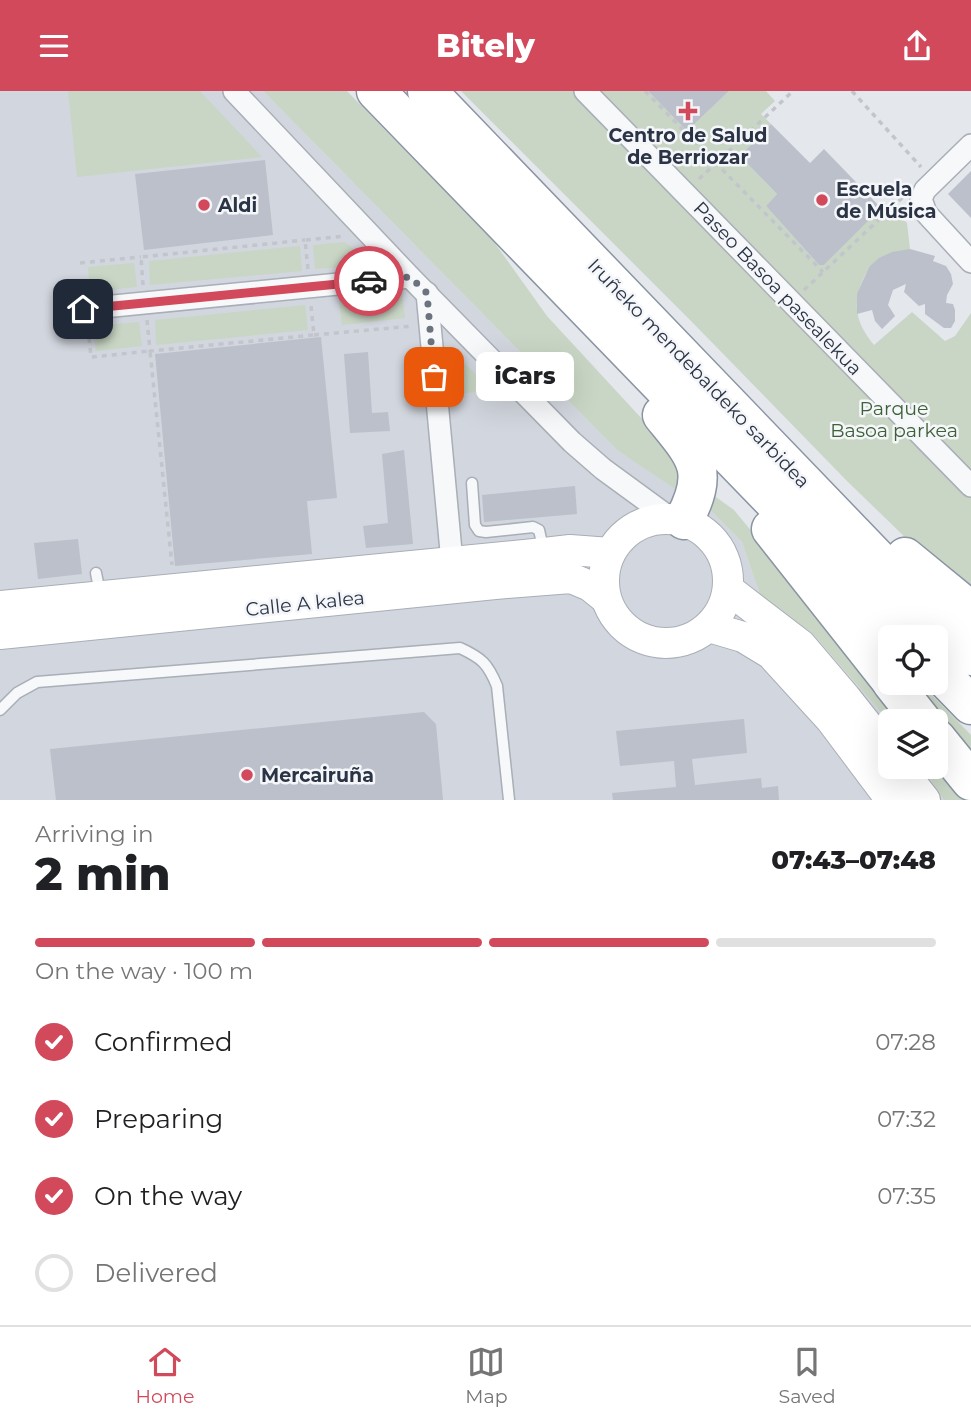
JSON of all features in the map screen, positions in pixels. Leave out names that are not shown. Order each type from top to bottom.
[{"type":"highway","name":"Iruñeko mendebaldeko sarbidea","points":[[376,91],[893,625]]},
{"type":"highway","name":"Iruñeko mendebaldeko sarbidea","points":[[429,91],[971,656]]},
{"type":"highway","points":[[429,91],[606,256],[891,545],[971,611]]},
{"type":"highway","points":[[488,207],[554,298],[653,404],[692,452],[698,468],[698,484],[694,501],[677,519]]},
{"type":"highway","points":[[698,424],[738,489],[878,666]]},
{"type":"highway","points":[[948,681],[971,705]]},
{"type":"highway","points":[[901,695],[912,709]]},
{"type":"highway","points":[[948,753],[971,781]]},
{"type":"street","points":[[234,91],[410,277],[572,442],[603,469],[677,519],[710,536],[722,551],[728,570],[728,589],[722,609],[709,627],[691,638],[670,643],[649,641],[630,632],[615,617],[605,598],[604,567],[620,538],[635,526],[652,520],[677,519]]},
{"type":"street","name":"Paseo Basoa pasealekua","points":[[585,91],[971,486]]},
{"type":"street","points":[[971,145],[925,190],[913,198],[971,262]]},
{"type":"street","points":[[86,319],[410,277]]},
{"type":"street","points":[[427,293],[452,562]]},
{"type":"street","name":"Calle A kalea","points":[[0,606],[98,584],[452,562],[570,550],[610,553]]},
{"type":"street","name":"Calle A kalea","points":[[0,634],[495,584],[571,579],[590,586],[605,598]]},
{"type":"street","points":[[728,589],[801,645],[878,739]]},
{"type":"street","points":[[709,627],[743,637],[771,654],[831,720],[891,800]]},
{"type":"street","points":[[908,779],[925,800]]},
{"type":"lane","points":[[472,482],[475,525],[479,531],[533,527],[540,530],[544,553]]},
{"type":"lane","points":[[0,710],[17,693],[37,681],[460,648],[477,656],[490,670],[497,687],[509,800]]},
{"type":"path","points":[[645,91],[823,272]]},
{"type":"path","points":[[685,193],[793,91]]},
{"type":"path","points":[[852,91],[925,171]]},
{"type":"path","points":[[792,301],[913,198]]},
{"type":"path","points":[[80,263],[351,236]]},
{"type":"path","points":[[305,240],[309,273]]},
{"type":"path","points":[[141,257],[144,289]]},
{"type":"path","points":[[311,301],[314,334]]},
{"type":"path","points":[[147,318],[173,574]]},
{"type":"path","points":[[86,319],[91,357],[414,325]]},
{"type":"shaded area","points":[[0,91],[263,91],[617,450],[708,508],[742,542],[761,598],[810,631],[878,709],[878,779],[930,779],[944,800],[0,800]]},
{"type":"green space","points":[[68,91],[200,91],[262,157],[77,177]]},
{"type":"green space","points":[[263,91],[347,91],[494,242],[547,316],[655,433],[672,454],[682,476],[680,492],[617,450]]},
{"type":"green space","name":"Parque Basoa parkea","points":[[461,91],[648,91],[687,131],[729,91],[766,91],[775,101],[761,114],[771,124],[740,156],[777,194],[766,206],[819,265],[824,265],[885,203],[907,223],[910,249],[869,267],[857,298],[858,316],[874,345],[912,312],[945,341],[955,336],[971,313],[971,593],[942,573],[847,481]]},
{"type":"green space","points":[[345,242],[354,249],[351,261],[342,267],[315,269],[313,245]]},
{"type":"green space","points":[[300,246],[302,271],[150,285],[149,261]]},
{"type":"green space","points":[[134,263],[137,287],[90,292],[88,267]]},
{"type":"green space","points":[[402,294],[405,318],[342,325],[339,301]]},
{"type":"green space","points":[[305,305],[308,330],[156,345],[155,320]]},
{"type":"green space","points":[[139,322],[142,346],[96,351],[93,326]]},
{"type":"green space","points":[[453,352],[492,390],[458,394]]},
{"type":"green space","points":[[709,492],[734,510],[878,684],[878,695],[887,695],[899,709],[878,709],[810,631],[761,598],[742,542],[708,508]]},
{"type":"green space","points":[[914,695],[932,695],[946,709],[926,709]]},
{"type":"green space","points":[[948,712],[971,735],[971,763],[948,736]]},
{"type":"green space","points":[[948,771],[971,800],[944,800],[930,779],[948,779]]},
{"type":"building","name":"Centro de Salud de Berriozar","points":[[648,91],[729,91],[687,131]]},
{"type":"building","name":"Escuela de Música","points":[[771,124],[810,163],[824,149],[881,208],[824,265],[819,265],[766,206],[777,194],[740,156]]},
{"type":"building","name":"Aldi","points":[[265,160],[273,235],[144,250],[135,174]]},
{"type":"building","points":[[971,171],[971,218],[948,194]]},
{"type":"building","points":[[910,249],[935,256],[933,261],[946,266],[951,274],[953,284],[946,303],[953,304],[955,310],[955,321],[951,328],[944,328],[925,314],[925,304],[919,306],[904,292],[906,284],[893,290],[888,305],[895,316],[882,329],[875,321],[872,310],[857,314],[857,294],[869,267],[892,252]]},
{"type":"building","points":[[321,337],[337,498],[307,501],[312,554],[175,566],[155,354]]},
{"type":"building","points":[[368,352],[372,413],[388,412],[390,431],[350,433],[344,354]]},
{"type":"building","points":[[404,450],[413,544],[366,548],[363,526],[388,523],[382,454]]},
{"type":"building","points":[[575,486],[577,514],[484,522],[482,495]]},
{"type":"building","points":[[78,539],[82,574],[38,579],[34,543]]},
{"type":"building","name":"Mercairuña","points":[[424,712],[436,724],[443,800],[56,800],[50,749]]},
{"type":"building","points":[[744,719],[747,753],[692,759],[695,785],[761,778],[762,788],[778,786],[779,800],[613,800],[612,793],[676,787],[674,761],[620,766],[616,731]]},
{"type":"way so far","points":[[369,281],[410,277],[427,293],[434,377]]},
{"type":"place","name":"Centro de Salud de Berriozar","points":[[688,111]]},
{"type":"place","name":"Escuela de Música","points":[[822,200]]},
{"type":"place","name":"Aldi","points":[[204,205]]},
{"type":"place","name":"iCars","points":[[434,377]]},
{"type":"place","name":"Mercairuña","points":[[247,775]]},
{"type":"route","points":[[83,309],[369,281]]}]
